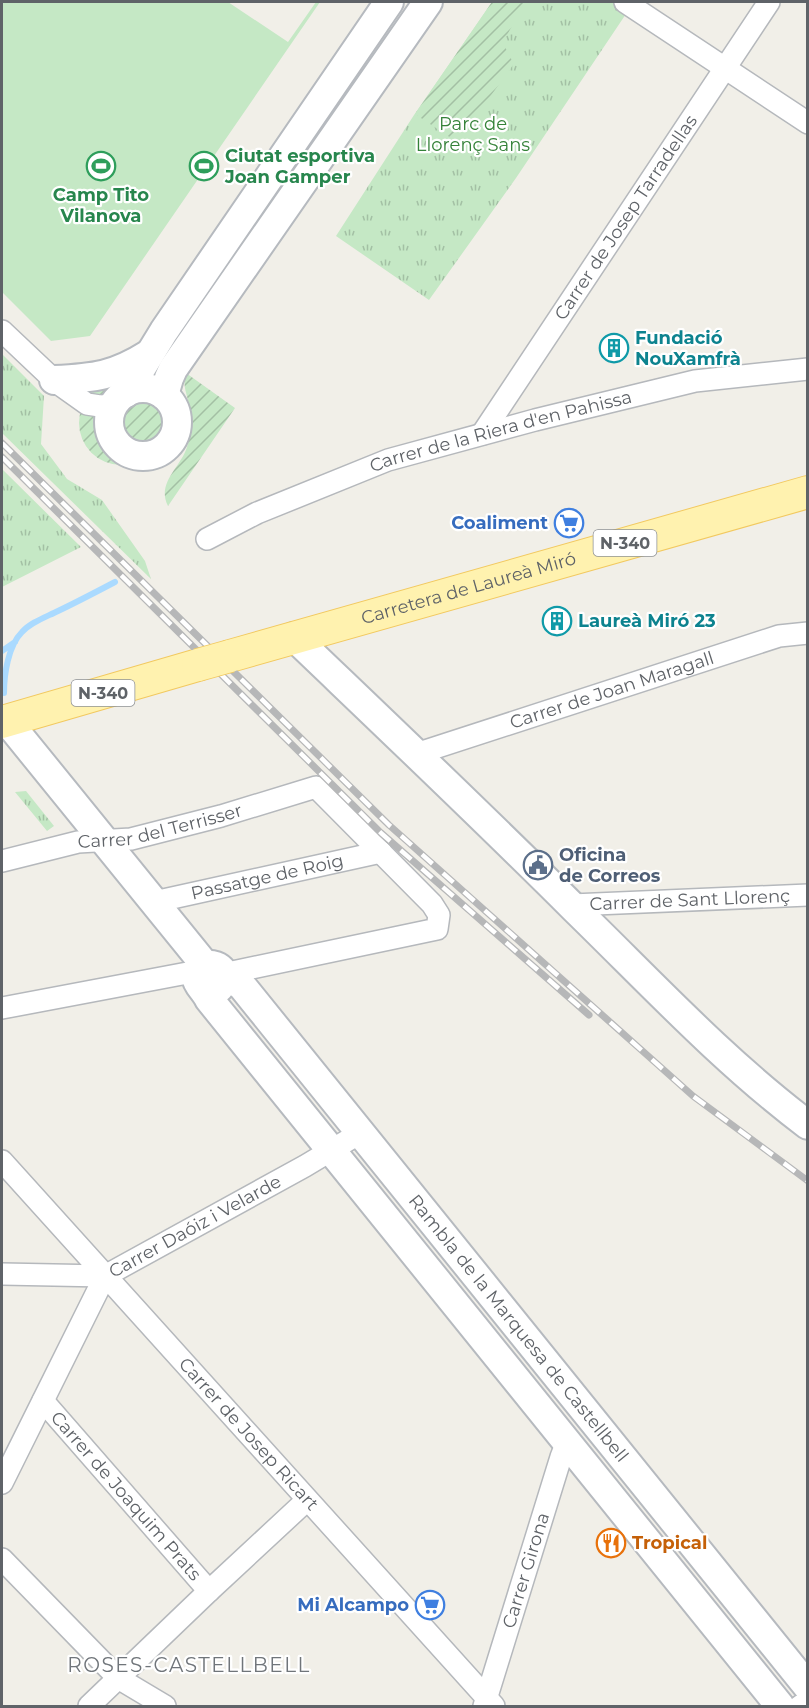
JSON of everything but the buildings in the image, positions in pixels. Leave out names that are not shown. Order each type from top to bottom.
[{"type":"main road","name":"Carretera de Laureà Miró","points":[[4,722],[294,637],[807,492]]},
{"type":"street","points":[[2,331],[54,380],[87,404],[100,406],[120,399],[142,388],[164,395],[177,414],[177,425],[170,443],[162,450],[153,454],[130,453],[114,438],[110,428],[110,416],[120,399],[151,352],[389,2]]},
{"type":"street","points":[[164,395],[173,369],[428,2]]},
{"type":"street","points":[[625,2],[807,123]]},
{"type":"street","name":"Carrer de Josep Tarradellas","points":[[482,434],[769,2]]},
{"type":"street","points":[[54,380],[93,378],[113,373],[132,365],[151,352]]},
{"type":"street","name":"Carrer de la Riera d'en Pahissa","points":[[207,539],[257,513],[388,460],[535,420],[695,381],[807,369]]},
{"type":"street","name":"Carrer de Joan Maragall","points":[[416,754],[780,636],[807,633]]},
{"type":"street","points":[[294,637],[709,1040],[771,1098],[807,1125]]},
{"type":"street","name":"Rambla de la Marquesa de Castellbell","points":[[4,722],[154,902],[211,976],[234,980],[242,986],[807,1687]]},
{"type":"street","name":"Carrer del Terrisser","points":[[2,861],[78,842],[131,839],[221,816],[315,787],[381,852]]},
{"type":"street","points":[[2,1008],[211,976],[437,928],[439,915],[432,904],[381,852]]},
{"type":"street","name":"Passatge de Roig","points":[[154,902],[381,852]]},
{"type":"street","name":"Carrer de Sant Llorenç","points":[[572,905],[807,895]]},
{"type":"street","name":"Rambla de la Marquesa de Castellbell","points":[[211,976],[209,999],[780,1707]]},
{"type":"street","name":"Carrer Daóiz i Velarde","points":[[2,1483],[105,1276],[360,1133]]},
{"type":"street","name":"Carrer de Josep Ricart","points":[[2,1161],[488,1704]]},
{"type":"street","points":[[2,1274],[105,1276]]},
{"type":"street","name":"Carrer de Joaquim Prats","points":[[43,1401],[209,1590]]},
{"type":"street","name":"Carrer Girona","points":[[488,1704],[567,1442]]},
{"type":"street","points":[[89,1707],[209,1590],[307,1500]]},
{"type":"street","points":[[2,1559],[118,1678],[165,1707]]},
{"type":"street","points":[[800,1707],[807,1702]]},
{"type":"green space","name":"Camp Tito Vilanova","points":[[2,2],[228,2],[288,42],[316,2],[320,2],[90,336],[51,341],[2,292]]},
{"type":"green space","name":"Parc de Llorenç Sans","points":[[492,2],[634,2],[516,178],[429,300],[336,236],[414,115]]},
{"type":"green space","points":[[492,2],[526,2],[504,40],[513,65],[457,142],[415,114]]},
{"type":"green space","points":[[2,354],[44,396],[41,444],[67,479],[102,500],[145,561],[151,579],[2,433]]},
{"type":"green space","points":[[186,373],[235,408],[168,506],[165,498],[167,482],[184,454],[191,431],[191,416],[185,386]]},
{"type":"green space","points":[[121,381],[144,388],[156,400],[163,423],[156,446],[144,458],[121,465],[98,458],[86,446],[79,423],[86,400],[98,388]]},
{"type":"green space","points":[[2,469],[81,547],[2,587]]},
{"type":"green space","points":[[26,791],[54,826],[47,831],[15,792]]},
{"type":"waterway","points":[[4,693],[10,653],[22,632],[39,620],[115,582]]},
{"type":"waterway","points":[[2,651],[15,642]]},
{"type":"railway","points":[[2,443],[389,825],[693,1096],[808,1181]]},
{"type":"railway","points":[[2,457],[381,833],[589,1015]]},
{"type":"place","name":"Camp Tito Vilanova","points":[[101,166]]},
{"type":"place","name":"Ciutat esportiva Joan Gamper","points":[[204,166]]},
{"type":"place","name":"Fundació NouXamfrà","points":[[614,348]]},
{"type":"place","name":"Coaliment","points":[[569,523]]},
{"type":"place","name":"Laureà Miró 23","points":[[557,621]]},
{"type":"place","name":"Oficina de Correos","points":[[538,865]]},
{"type":"place","name":"Tropical","points":[[611,1543]]},
{"type":"place","name":"Mi Alcampo","points":[[430,1605]]},
{"type":"district","name":"ROSES-CASTELLBELL","points":[[189,1665]]}]
